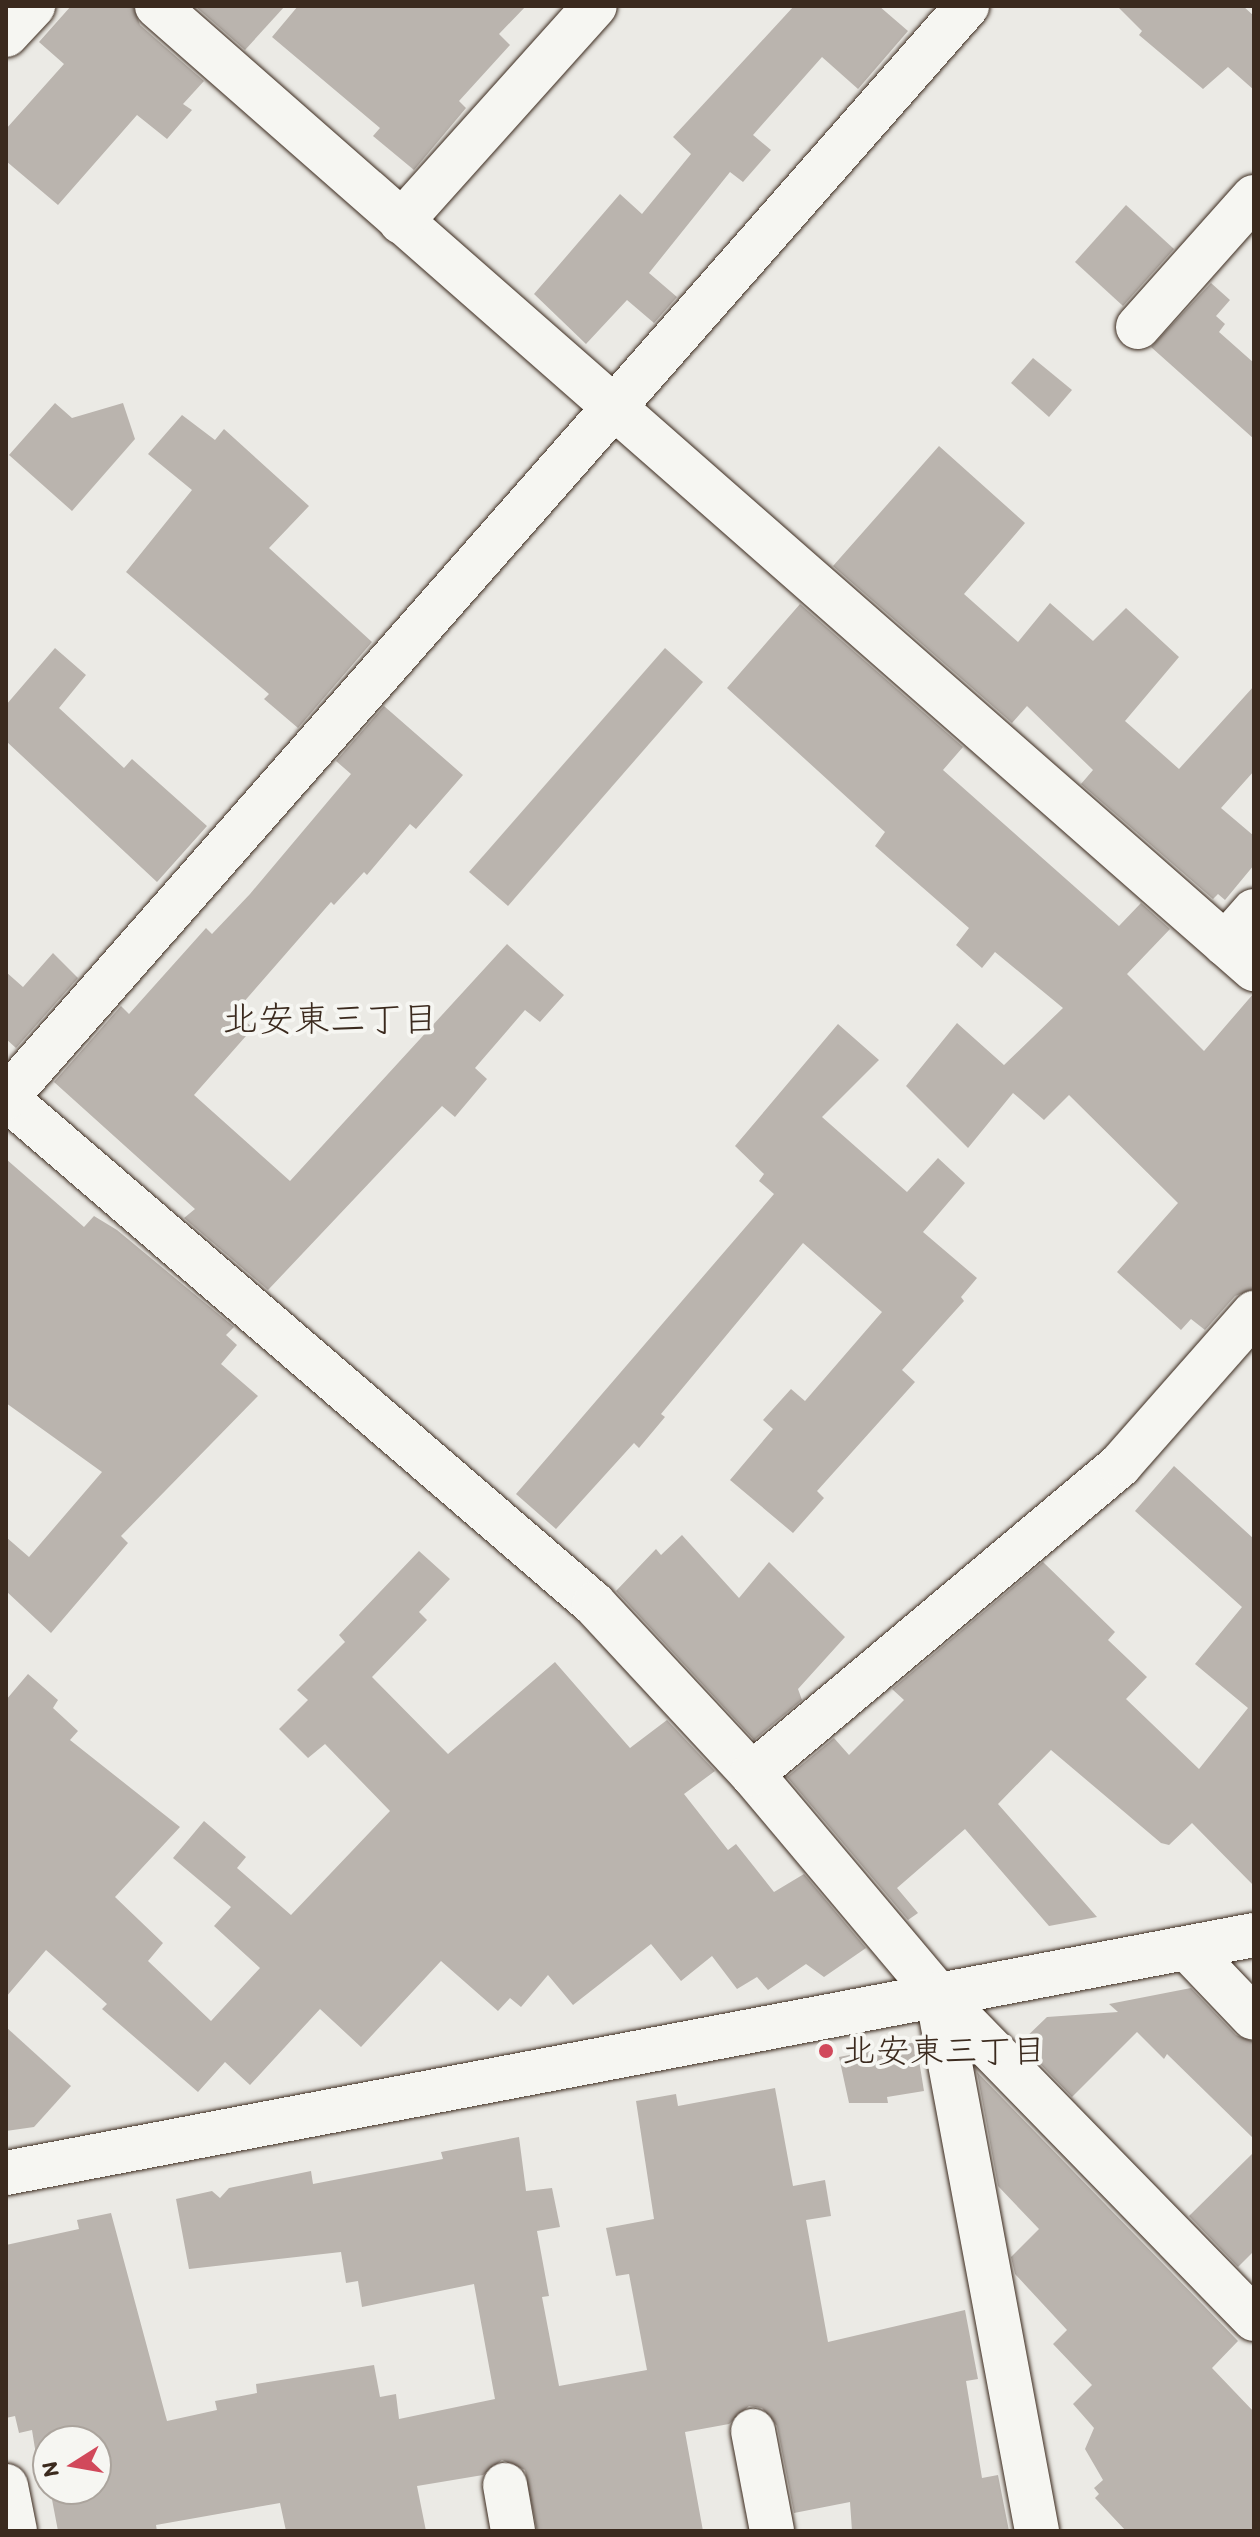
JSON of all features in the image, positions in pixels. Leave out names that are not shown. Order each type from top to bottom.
[{"type":"street","points":[[6,35],[33,6]]},
{"type":"street","points":[[157,6],[612,409],[1239,956],[1254,911]]},
{"type":"street","points":[[401,222],[595,6]]},
{"type":"street","points":[[967,6],[6,1098],[594,1604],[752,1774],[937,1994],[1254,2319]]},
{"type":"street","points":[[1138,327],[1254,197]]},
{"type":"street","points":[[752,1774],[1120,1465],[1254,1313]]},
{"type":"street","points":[[12,2165],[1254,1935]]},
{"type":"street","points":[[1188,1949],[1254,2018]]},
{"type":"street","points":[[937,1994],[1037,2531]]},
{"type":"street","points":[[753,2431],[772,2531]]},
{"type":"street","points":[[505,2485],[513,2531]]},
{"type":"street","points":[[6,2486],[15,2531]]},
{"type":"building","points":[[71,6],[133,6],[140,25],[204,81],[183,104],[192,110],[167,139],[137,115],[58,205],[6,161],[6,129],[64,64],[39,42]]},
{"type":"building","points":[[195,6],[285,6],[245,50]]},
{"type":"building","points":[[298,6],[526,6],[499,34],[510,45],[459,101],[466,108],[414,170],[373,136],[380,128],[272,37]]},
{"type":"building","points":[[794,6],[879,6],[908,31],[858,89],[822,57],[753,135],[771,150],[743,182],[730,172],[649,273],[677,297],[654,323],[627,300],[586,344],[534,294],[620,194],[642,214],[691,154],[673,137]]},
{"type":"building","points":[[1117,6],[1243,6],[1254,16],[1254,90],[1228,67],[1203,89],[1139,35],[1142,31]]},
{"type":"building","points":[[1126,205],[1174,249],[1123,306],[1075,262]]},
{"type":"building","points":[[1211,283],[1230,300],[1216,316],[1225,324],[1219,332],[1254,363],[1254,439],[1151,347]]},
{"type":"building","points":[[1033,358],[1072,390],[1049,417],[1011,383]]},
{"type":"building","points":[[55,403],[72,418],[123,403],[135,439],[72,511],[9,455]]},
{"type":"building","points":[[182,415],[215,440],[224,429],[309,506],[269,548],[372,642],[298,728],[264,699],[269,694],[126,572],[192,490],[148,454]]},
{"type":"building","points":[[939,446],[1025,523],[964,594],[1018,642],[1050,603],[1093,641],[1126,608],[1179,657],[1125,721],[1179,769],[1254,686],[1254,771],[1221,808],[1254,836],[1254,865],[1225,900],[1218,894],[1213,899],[1081,784],[1093,770],[1027,706],[1012,723],[833,566]]},
{"type":"building","points":[[800,604],[963,747],[943,770],[1119,926],[1141,903],[1170,929],[1127,974],[1204,1051],[1254,993],[1254,1289],[1235,1296],[1205,1330],[1191,1319],[1181,1330],[1117,1272],[1178,1203],[1069,1095],[1044,1120],[1013,1093],[968,1148],[906,1086],[957,1023],[1004,1065],[1063,1008],[995,952],[982,968],[956,945],[969,928],[875,846],[885,832],[727,688]]},
{"type":"building","points":[[55,648],[86,675],[59,708],[124,768],[132,759],[207,826],[157,882],[6,741],[6,705]]},
{"type":"building","points":[[665,648],[703,682],[508,906],[469,872]]},
{"type":"building","points":[[384,706],[463,775],[416,829],[410,824],[367,875],[364,872],[334,905],[331,902],[235,1012],[253,1028],[194,1095],[290,1181],[507,944],[564,995],[540,1022],[525,1010],[475,1068],[487,1079],[455,1117],[442,1106],[268,1290],[184,1218],[195,1209],[54,1082],[121,1006],[129,1014],[206,928],[212,934],[250,894],[351,774],[336,761]]},
{"type":"building","points":[[53,953],[78,978],[16,1048],[6,1039],[6,972],[23,987]]},
{"type":"building","points":[[838,1024],[879,1060],[822,1117],[907,1192],[938,1158],[965,1183],[923,1232],[977,1278],[961,1297],[964,1301],[902,1370],[915,1382],[817,1491],[824,1498],[793,1533],[730,1480],[773,1429],[763,1420],[791,1389],[805,1401],[882,1312],[803,1243],[661,1414],[665,1417],[639,1448],[634,1443],[556,1529],[516,1494],[774,1194],[759,1181],[764,1174],[735,1146]]},
{"type":"building","points":[[6,1159],[84,1227],[94,1216],[117,1230],[234,1327],[226,1335],[237,1345],[221,1364],[258,1396],[121,1536],[128,1543],[51,1633],[6,1591],[6,1537],[29,1557],[102,1472],[6,1403]]},
{"type":"building","points":[[1174,1466],[1254,1539],[1254,1886],[1192,1823],[1169,1845],[1161,1843],[1051,1750],[998,1804],[1097,1917],[1049,1926],[965,1829],[897,1888],[918,1913],[908,1920],[787,1777],[834,1738],[849,1755],[904,1700],[892,1689],[1043,1562],[1115,1632],[1108,1640],[1147,1677],[1126,1699],[1199,1769],[1248,1708],[1195,1664],[1242,1607],[1135,1511]]},
{"type":"building","points":[[682,1535],[739,1598],[769,1562],[845,1637],[798,1689],[802,1700],[754,1740],[616,1591],[656,1549],[661,1555]]},
{"type":"building","points":[[419,1551],[450,1579],[419,1612],[427,1620],[372,1677],[448,1754],[555,1662],[630,1748],[667,1720],[715,1771],[684,1794],[728,1850],[736,1844],[774,1892],[804,1874],[866,1948],[824,1977],[806,1964],[768,1990],[757,1977],[737,1989],[712,1956],[681,1981],[651,1944],[573,2005],[548,1975],[521,2007],[510,1998],[498,2011],[441,1961],[361,2047],[320,2009],[250,2085],[225,2062],[198,2092],[102,2009],[107,2004],[46,1950],[6,1997],[6,1700],[28,1674],[58,1700],[53,1708],[78,1731],[70,1740],[180,1827],[115,1897],[163,1943],[148,1961],[211,2021],[260,1968],[214,1926],[231,1907],[173,1858],[204,1821],[246,1857],[237,1868],[291,1915],[390,1811],[325,1744],[308,1758],[279,1729],[308,1700],[297,1690],[345,1642],[339,1635]]},
{"type":"building","points":[[1191,1988],[1236,2035],[1254,2042],[1254,2139],[1167,2054],[1164,2059],[1137,2032],[1072,2097],[1020,2043],[1047,2017],[1118,2012],[1109,2004]]},
{"type":"building","points":[[6,2027],[71,2086],[34,2127],[6,2131]]},
{"type":"building","points":[[916,2042],[924,2091],[887,2097],[888,2103],[849,2103],[839,2057]]},
{"type":"building","points":[[977,2072],[1238,2341],[1212,2368],[1254,2412],[1254,2531],[1126,2531],[1095,2498],[1099,2494],[1094,2488],[1103,2480],[1085,2449],[1094,2428],[1073,2404],[1092,2385],[1053,2344],[1067,2330],[1015,2274],[1011,2257],[1039,2229],[998,2186]]},
{"type":"building","points":[[775,2088],[793,2186],[825,2180],[831,2216],[806,2220],[828,2342],[965,2310],[978,2379],[966,2381],[982,2478],[998,2475],[1009,2531],[852,2531],[850,2502],[794,2513],[777,2426],[762,2408],[749,2406],[729,2424],[685,2432],[703,2531],[537,2531],[525,2470],[502,2460],[483,2475],[417,2486],[426,2531],[286,2531],[280,2503],[156,2525],[157,2531],[58,2531],[53,2505],[112,2505],[112,2425],[32,2425],[32,2430],[19,2433],[15,2416],[6,2418],[6,2245],[79,2229],[77,2220],[111,2213],[167,2421],[217,2410],[215,2401],[257,2393],[256,2384],[374,2365],[380,2397],[396,2394],[399,2419],[495,2399],[474,2284],[362,2307],[358,2281],[346,2283],[341,2252],[189,2269],[176,2199],[212,2191],[220,2198],[229,2188],[311,2171],[313,2184],[443,2159],[441,2152],[519,2137],[526,2191],[552,2188],[560,2227],[537,2231],[549,2296],[542,2297],[559,2386],[647,2370],[629,2274],[616,2276],[606,2228],[654,2219],[636,2101],[676,2094],[678,2106]]},
{"type":"building","points":[[1254,2152],[1254,2251],[1238,2267],[1189,2216]]},
{"type":"place","name":"北安東三丁目","points":[[826,2051]]},
{"type":"district","name":"北安東三丁目","points":[[330,1019]]}]
